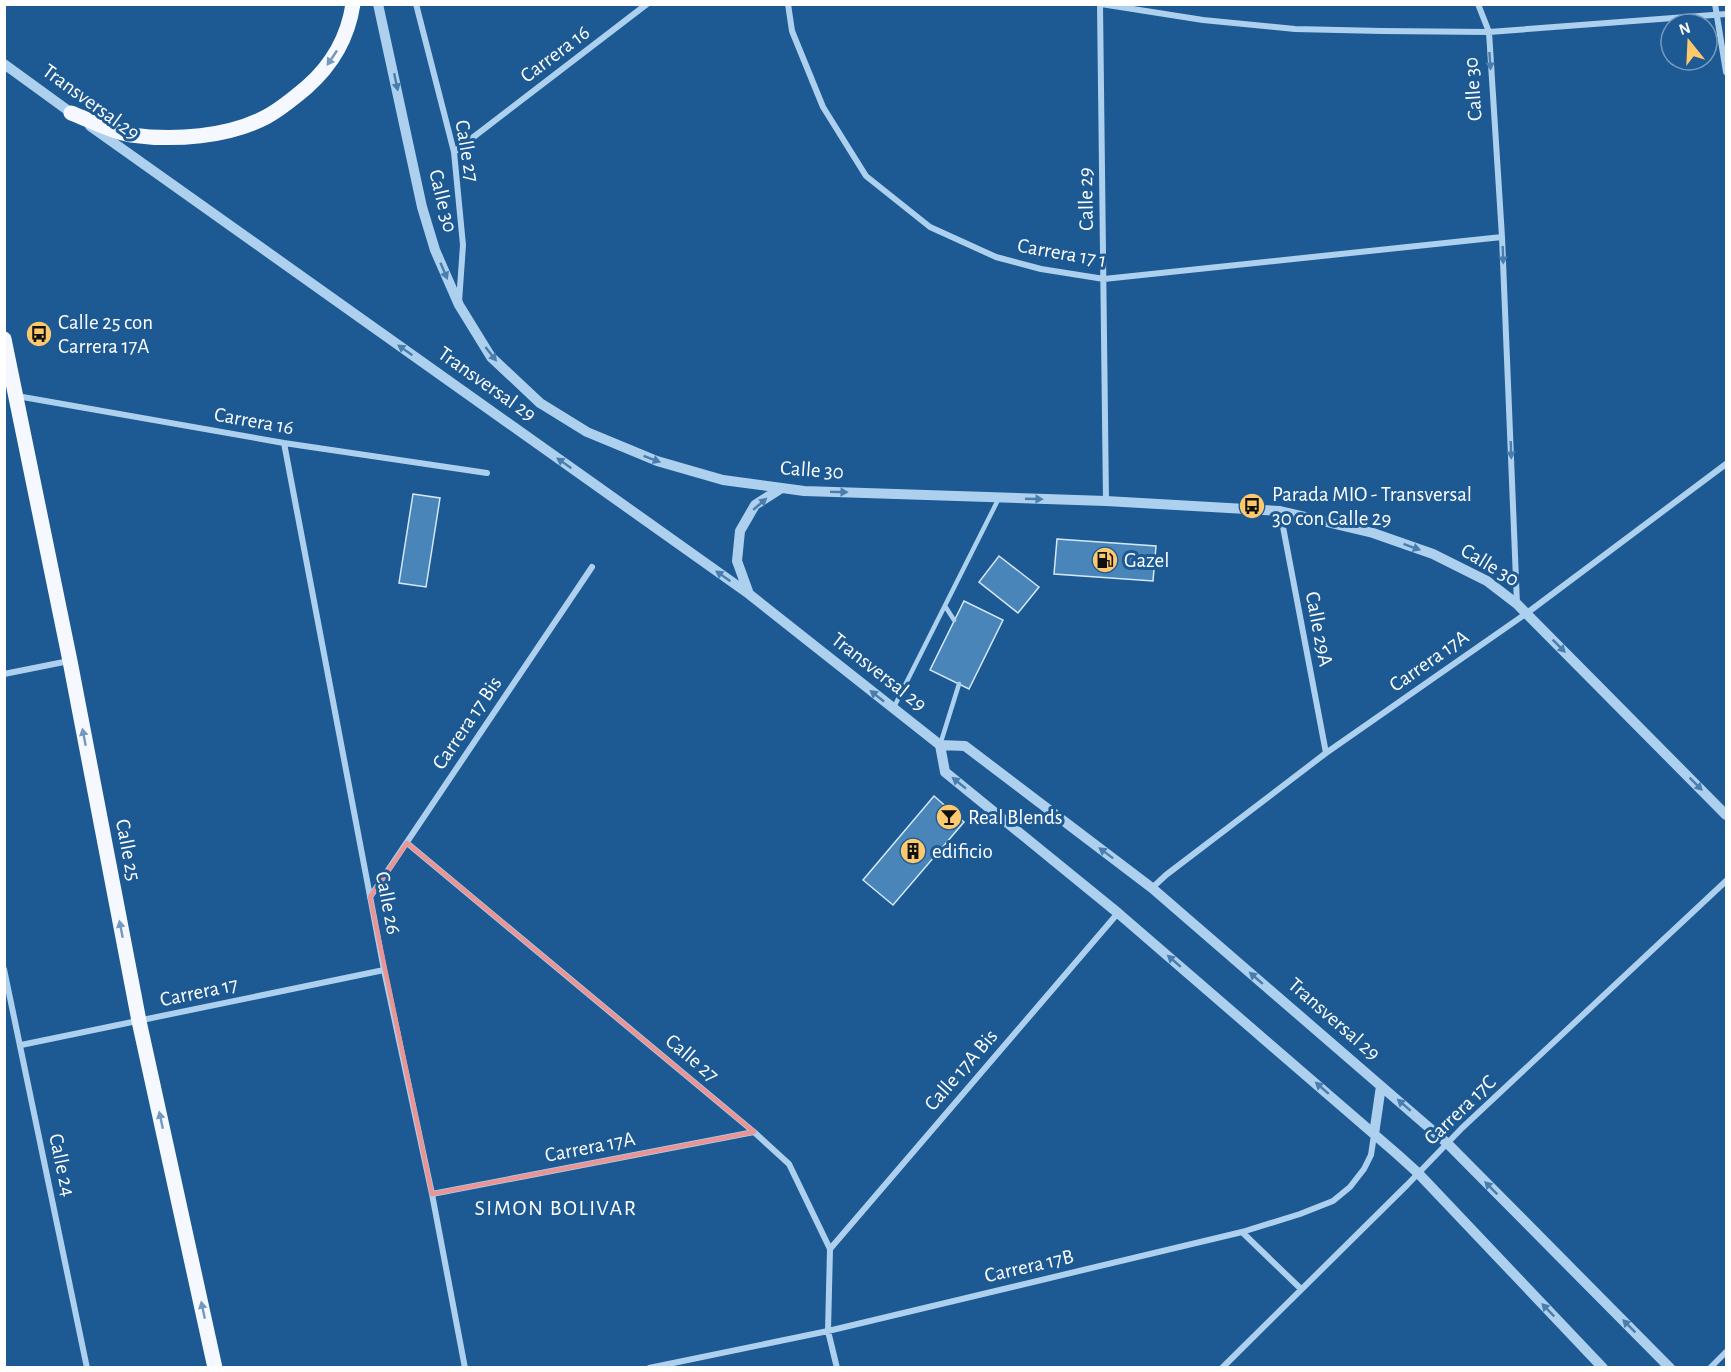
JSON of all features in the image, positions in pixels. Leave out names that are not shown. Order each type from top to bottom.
[{"type":"main road","points":[[71,113],[128,135],[167,138],[206,135],[265,118],[301,92],[329,64],[340,46],[353,4]]},
{"type":"main road","name":"Calle 25","points":[[4,339],[70,661],[139,1021],[215,1368]]},
{"type":"street","name":"Calle 30","points":[[378,4],[422,207],[435,250],[459,305],[491,357],[540,403],[587,432],[657,461],[723,480],[780,489],[1106,501],[1280,511],[1374,533],[1433,554],[1487,580],[1517,604],[1726,816]]},
{"type":"street","name":"Calle 27","points":[[416,4],[454,152],[463,245],[459,305]]},
{"type":"street","name":"Carrera 16","points":[[454,152],[647,4]]},
{"type":"street","name":"Carrera 17 1","points":[[788,4],[792,31],[823,107],[867,176],[930,227],[996,257],[1041,269],[1104,279],[1502,237]]},
{"type":"street","name":"Calle 29","points":[[1101,4],[1106,501]]},
{"type":"street","points":[[1101,4],[1203,20],[1295,29],[1489,32],[1659,19]]},
{"type":"street","name":"Calle 30","points":[[1478,4],[1489,32],[1502,237],[1517,604]]},
{"type":"street","points":[[1719,27],[1726,72]]},
{"type":"street","name":"Transversal 29","points":[[4,64],[749,594],[940,745],[965,746],[1152,888],[1448,1144],[1670,1368]]},
{"type":"street","name":"Carrera 16","points":[[16,396],[284,443],[487,473]]},
{"type":"street","name":"Calle 26","points":[[284,443],[384,970],[432,1194],[465,1368]]},
{"type":"street","name":"Carrera 17A","points":[[1152,888],[1166,874],[1326,753],[1527,613],[1726,464]]},
{"type":"street","points":[[749,594],[737,561],[740,531],[755,505],[780,489]]},
{"type":"street","name":"Calle 29A","points":[[1280,511],[1326,753]]},
{"type":"street","name":"Carrera 17 Bis","points":[[370,897],[592,567]]},
{"type":"street","points":[[4,674],[70,661]]},
{"type":"street","points":[[940,745],[945,772],[1118,913],[1419,1173],[1603,1368]]},
{"type":"street","name":"Calle 27","points":[[407,843],[754,1132],[789,1164],[830,1249],[828,1331],[837,1368]]},
{"type":"street","name":"Carrera 17C","points":[[1222,1368],[1448,1144],[1726,881]]},
{"type":"street","name":"Calle 17A Bis","points":[[830,1249],[1118,913]]},
{"type":"street","name":"Calle 24","points":[[4,969],[87,1368]]},
{"type":"street","name":"Carrera 17","points":[[21,1045],[384,970]]},
{"type":"street","points":[[1374,1134],[1381,1086]]},
{"type":"street","name":"Carrera 17A","points":[[432,1194],[754,1132]]},
{"type":"street","name":"Carrera 17B","points":[[649,1368],[828,1331],[1242,1232],[1300,1214],[1333,1200],[1350,1187],[1364,1169],[1371,1155],[1374,1134]]},
{"type":"street","points":[[1242,1232],[1301,1289]]},
{"type":"street","points":[[1710,1368],[1726,1352]]},
{"type":"lane","points":[[893,709],[999,498]]},
{"type":"lane","points":[[945,606],[954,620]]},
{"type":"lane","points":[[940,745],[959,684]]},
{"type":"highlighted area","points":[[407,843],[754,1132],[432,1194],[370,897]]},
{"type":"building","points":[[413,494],[440,498],[426,587],[399,583]]},
{"type":"building","name":"Gazel","points":[[1057,539],[1156,546],[1153,581],[1054,574]]},
{"type":"building","points":[[999,556],[1039,587],[1018,613],[979,582]]},
{"type":"building","points":[[964,601],[1003,620],[969,689],[930,670]]},
{"type":"building","name":"edificio","points":[[934,796],[964,822],[893,905],[863,880]]},
{"type":"place","name":"Calle 25 con Carrera 17A","points":[[39,334]]},
{"type":"place","name":"Parada MIO - Transversal 30 con Calle 29","points":[[1252,506]]},
{"type":"place","name":"Gazel","points":[[1105,560]]},
{"type":"place","name":"Real Blends","points":[[949,817]]},
{"type":"place","name":"edificio","points":[[913,851]]},
{"type":"district","name":"SIMON BOLIVAR","points":[[556,1208]]}]
